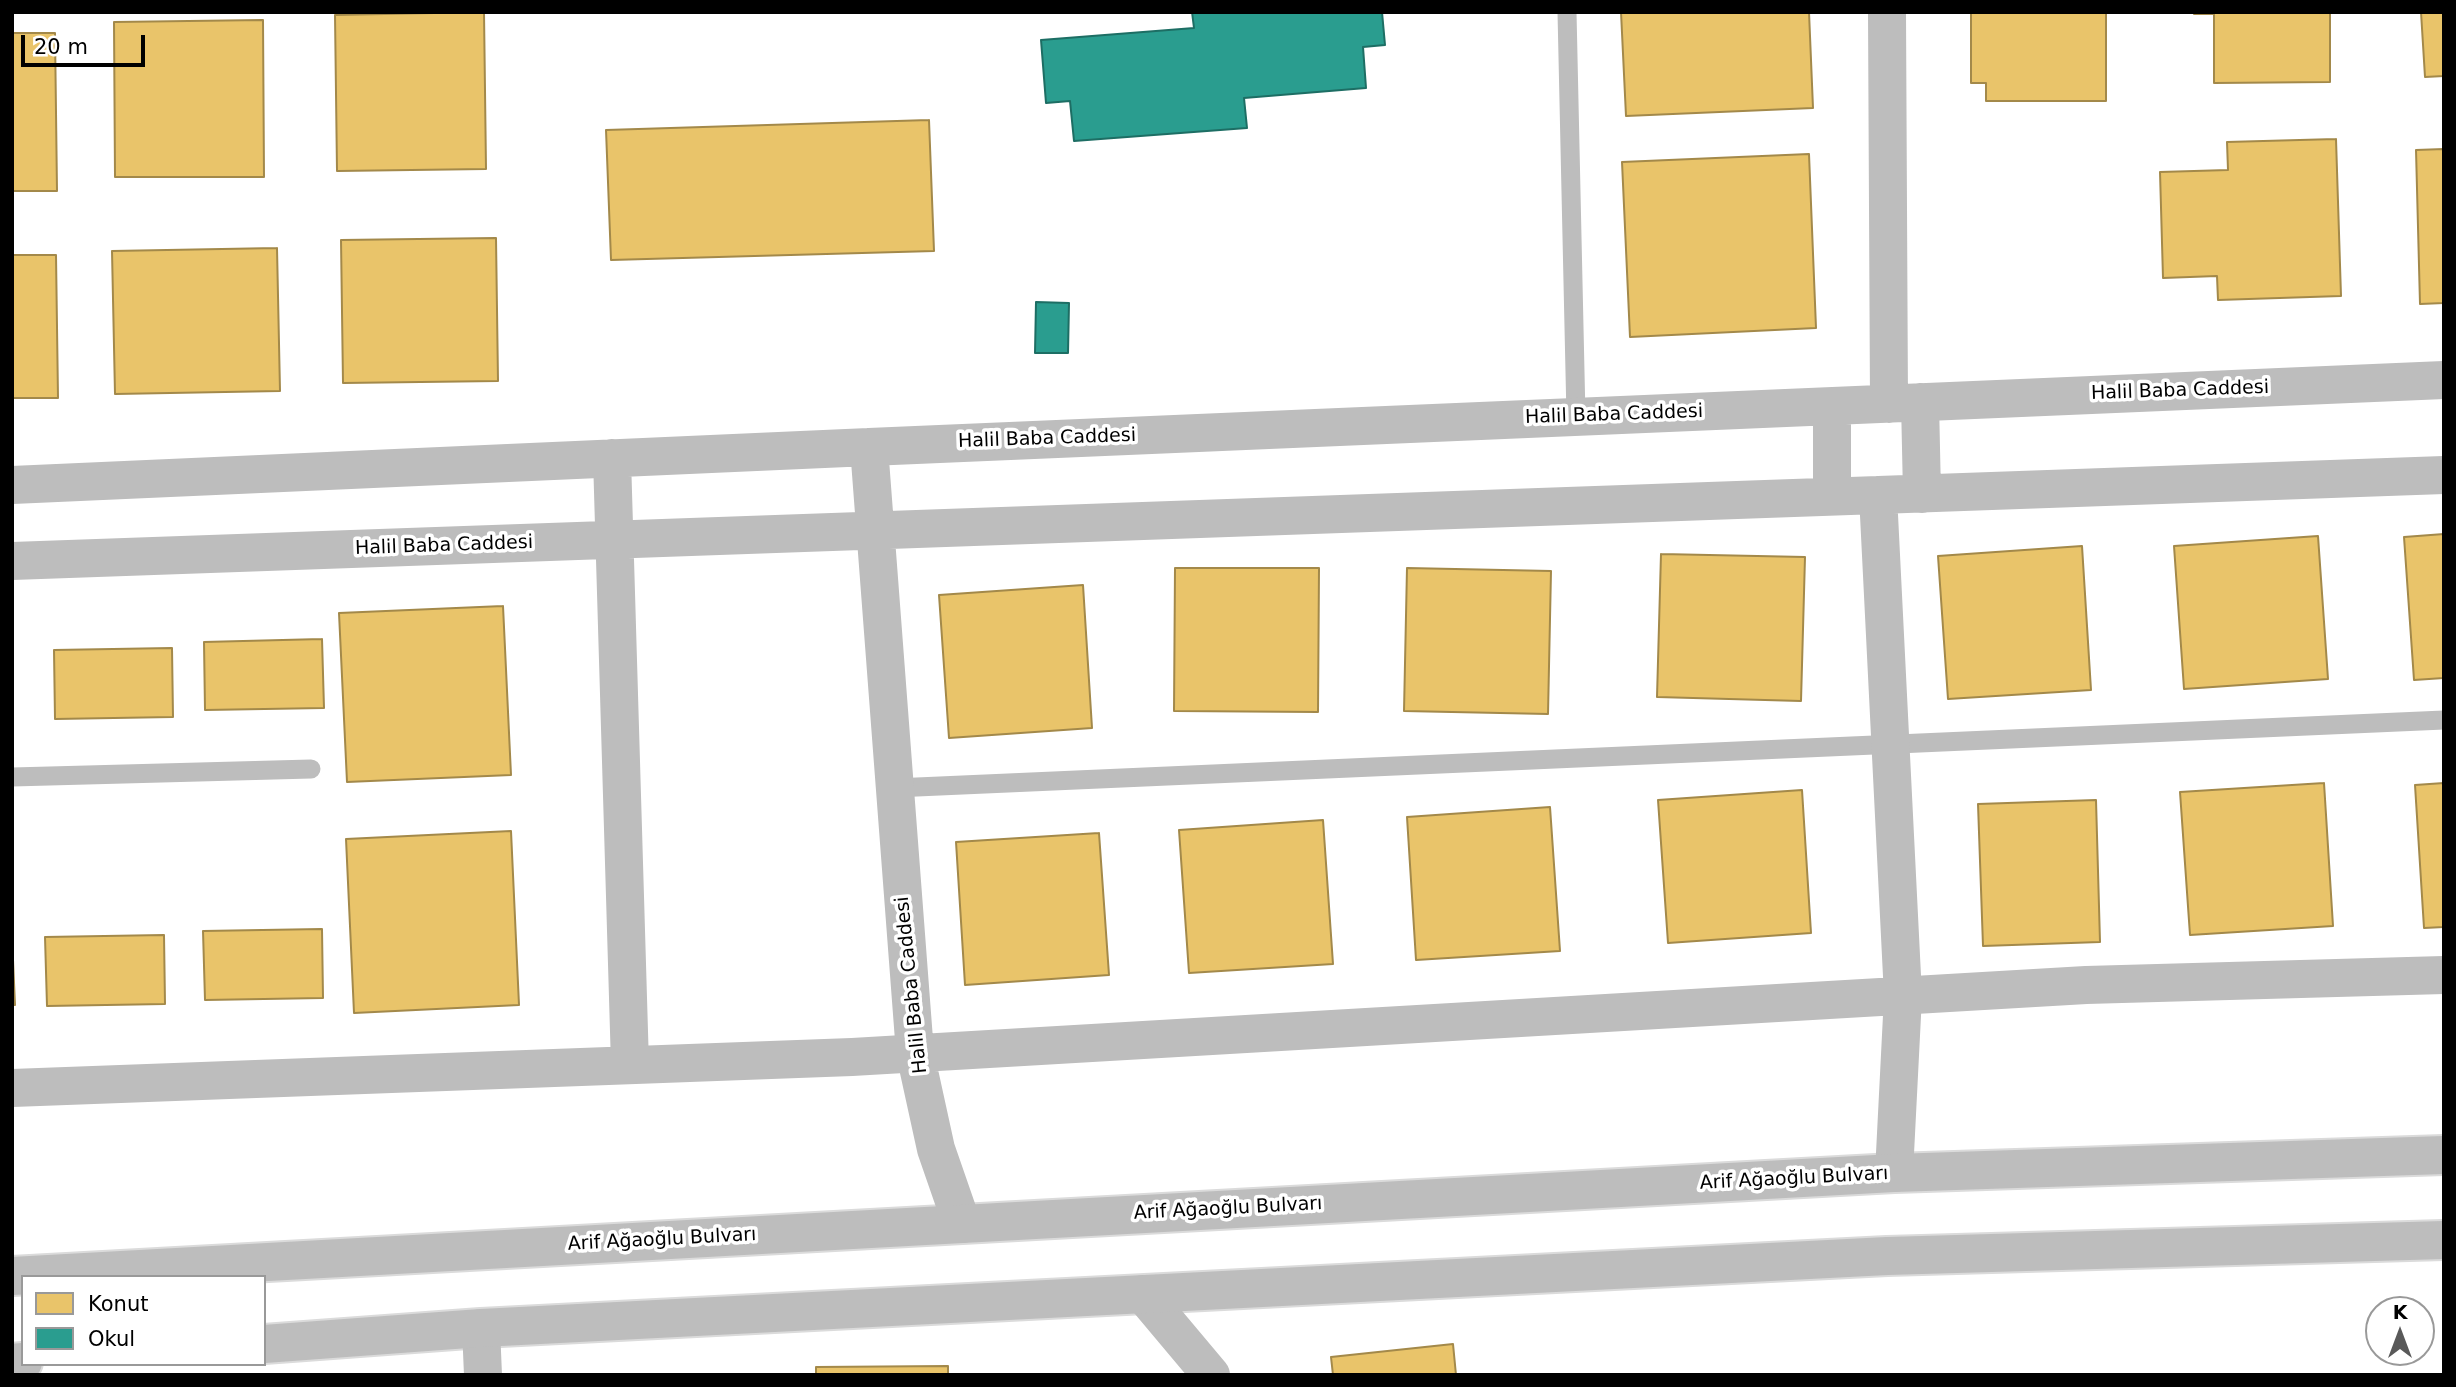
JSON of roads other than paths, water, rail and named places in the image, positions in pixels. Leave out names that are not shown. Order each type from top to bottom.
[{"type":"main road","points":[[1887,12],[1904,403],[1922,494]]},
{"type":"main road","name":"Halil Baba Caddesi","points":[[962,1224],[936,1149],[915,1053],[869,447],[2444,380]]},
{"type":"main road","points":[[1832,407],[1832,496]]},
{"type":"main road","points":[[12,485],[869,447]]},
{"type":"main road","points":[[612,458],[631,1065]]},
{"type":"main road","name":"Halil Baba Caddesi","points":[[12,561],[2444,475]]},
{"type":"main road","points":[[1878,495],[1903,996],[1894,1173]]},
{"type":"main road","points":[[12,1088],[915,1053],[2086,985],[2444,975]]},
{"type":"main road","name":"Arif Ağaoğlu Bulvarı","points":[[30,1275],[1894,1173],[2444,1155]]},
{"type":"main road","points":[[266,1344],[481,1328],[1887,1256],[2444,1240]]},
{"type":"main road","points":[[1143,1294],[1211,1375]]},
{"type":"main road","points":[[481,1328],[483,1375]]},
{"type":"lane","points":[[1567,12],[1576,417]]},
{"type":"lane","points":[[894,788],[2444,720]]},
{"type":"lane","points":[[12,777],[312,769]]}]
